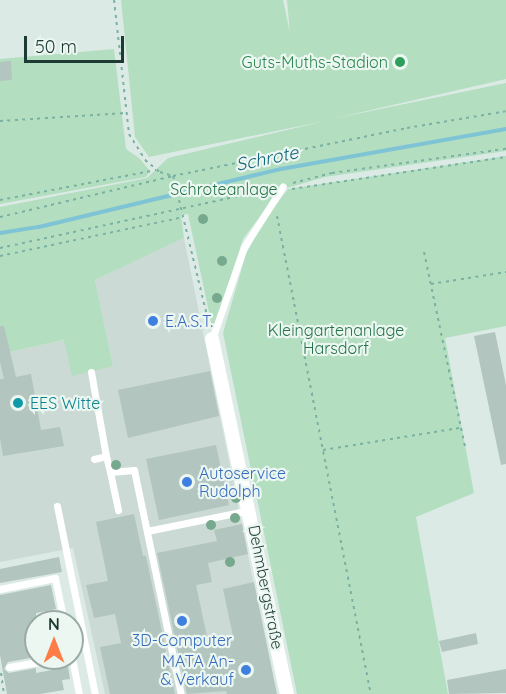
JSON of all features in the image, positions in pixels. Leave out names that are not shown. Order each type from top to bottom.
[{"type":"street","name":"Dehmbergstraße","points":[[212,339],[250,510],[287,694]]},
{"type":"lane","points":[[212,339],[244,247],[286,188]]},
{"type":"lane","points":[[91,372],[118,510]]},
{"type":"lane","points":[[94,459],[106,456]]},
{"type":"lane","points":[[110,472],[134,470],[181,694]]},
{"type":"lane","points":[[57,506],[95,694]]},
{"type":"lane","points":[[147,531],[250,510]]},
{"type":"lane","points":[[0,589],[55,578],[62,610]]},
{"type":"lane","points":[[9,668],[24,665]]},
{"type":"lane","points":[[74,670],[79,694]]},
{"type":"path","points":[[114,0],[131,140],[141,155],[156,170],[173,176]]},
{"type":"path","points":[[0,217],[173,176],[407,128],[506,111]]},
{"type":"path","points":[[0,121],[126,113]]},
{"type":"path","points":[[286,188],[332,173],[506,149]]},
{"type":"path","points":[[0,248],[286,188],[506,157]]},
{"type":"path","points":[[0,200],[156,170]]},
{"type":"path","points":[[173,176],[176,186]]},
{"type":"path","points":[[179,201],[212,339]]},
{"type":"path","points":[[276,211],[371,694]]},
{"type":"path","points":[[0,256],[183,217]]},
{"type":"path","points":[[424,252],[465,447]]},
{"type":"path","points":[[431,284],[506,272]]},
{"type":"path","points":[[323,450],[403,439],[460,428]]},
{"type":"path","points":[[0,670],[4,694]]},
{"type":"shaded area","points":[[184,238],[276,694],[105,694],[73,548],[0,562],[0,354],[65,340],[113,366],[95,280]]},
{"type":"green space","name":"Schroteanlage","points":[[121,0],[283,0],[290,33],[287,0],[506,0],[506,79],[332,119],[506,83],[506,151],[325,177],[280,190],[243,239],[215,325],[212,326],[188,214],[181,215],[184,238],[95,280],[113,366],[72,376],[64,340],[0,354],[0,207],[147,178],[168,158],[325,121],[149,157],[135,137]]},
{"type":"green space","points":[[114,49],[126,149],[139,158],[150,171],[146,177],[0,204],[0,59]]},
{"type":"green space","name":"Kleingartenanlage Harsdorf","points":[[506,156],[506,326],[445,338],[474,493],[416,517],[448,694],[297,694],[223,333],[246,254],[264,221],[288,189]]},
{"type":"building","points":[[11,61],[12,80],[0,81],[0,62]]},
{"type":"building","name":"EES Witte","points":[[0,326],[4,326],[16,377],[31,374],[41,430],[60,427],[64,446],[3,456],[0,438],[0,379],[4,379],[0,362]]},
{"type":"building","points":[[495,332],[506,385],[506,464],[501,465],[474,336]]},
{"type":"building","points":[[210,371],[219,416],[128,438],[118,390]]},
{"type":"building","name":"Autoservice Rudolph","points":[[216,445],[229,505],[159,520],[146,459]]},
{"type":"building","points":[[134,514],[143,556],[146,556],[175,694],[110,694],[100,647],[121,643],[115,614],[94,618],[86,585],[108,581],[96,522]]},
{"type":"building","points":[[242,524],[248,554],[208,563],[212,582],[196,585],[209,646],[234,641],[223,589],[254,582],[277,694],[227,694],[226,691],[187,694],[157,553],[217,541],[214,530]]},
{"type":"building","points":[[59,557],[62,572],[0,583],[0,569]]},
{"type":"building","points":[[51,585],[56,609],[24,610],[24,659],[8,662],[4,669],[9,673],[25,670],[36,670],[36,673],[68,670],[70,679],[62,680],[64,690],[40,694],[7,694],[0,655],[0,595]]},
{"type":"building","points":[[476,633],[478,644],[442,652],[439,641]]},
{"type":"building","points":[[506,669],[506,693],[449,694],[447,680]]},
{"type":"waterway","name":"Schrote","points":[[0,233],[39,227],[281,169],[506,129]]},
{"type":"place","name":"Guts-Muths-Stadion","points":[[400,62]]},
{"type":"place","name":"E.A.S.T.","points":[[153,321]]},
{"type":"place","name":"EES Witte","points":[[18,403]]},
{"type":"place","name":"Autoservice Rudolph","points":[[187,482]]},
{"type":"place","name":"3D-Computer","points":[[182,621]]},
{"type":"place","name":"MATA An- & Verkauf","points":[[246,670]]}]
